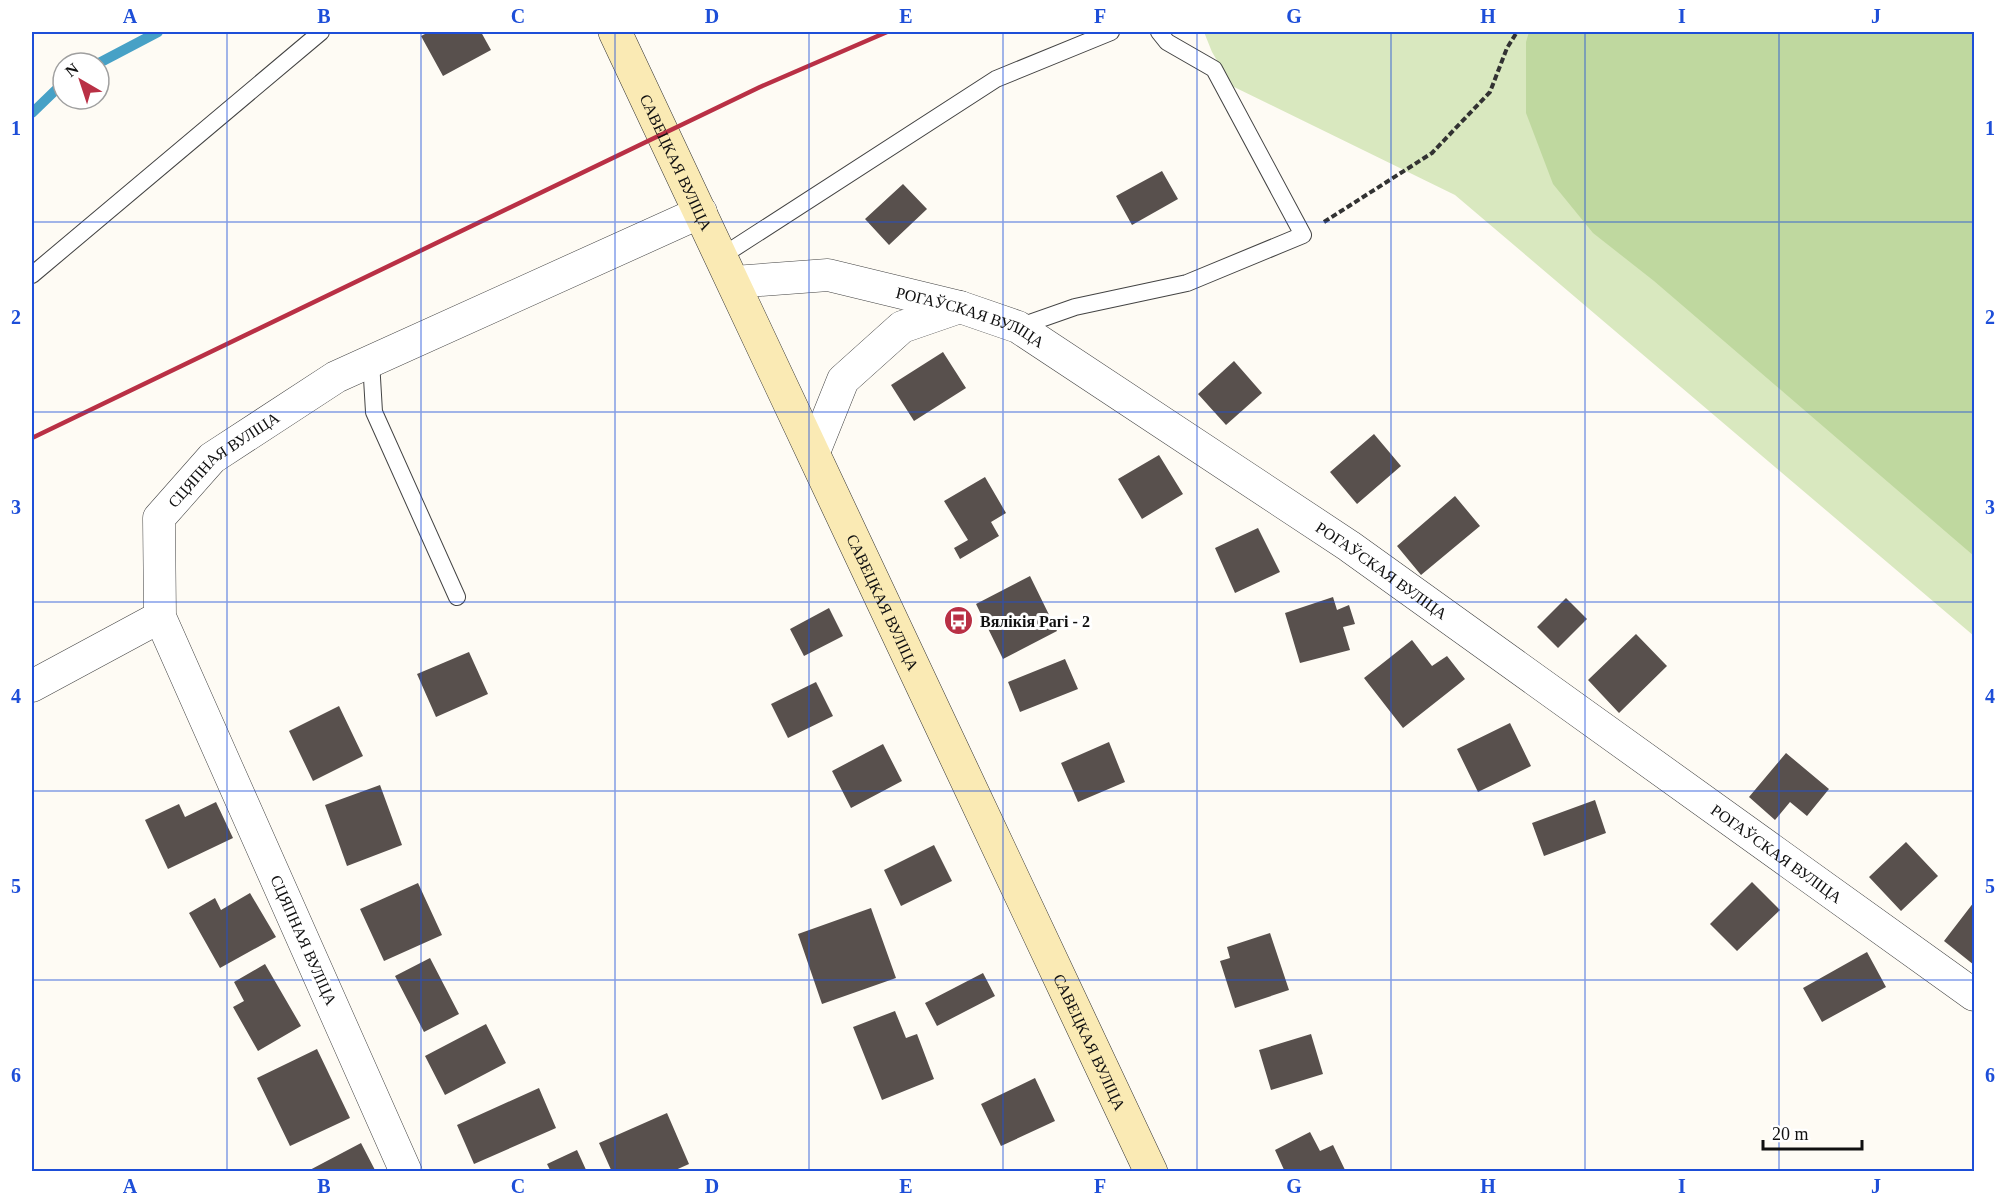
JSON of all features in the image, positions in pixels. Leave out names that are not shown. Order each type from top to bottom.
[{"type":"main road","name":"САВЕЦКАЯ ВУЛІЦА","points":[[615,32],[1151,1172]]},
{"type":"street","name":"СЦЯПНАЯ ВУЛІЦА","points":[[406,1172],[160,617],[159,518],[212,458],[336,377],[700,212]]},
{"type":"street","name":"РОГАЎСКАЯ ВУЛІЦА","points":[[728,269],[828,275],[960,307],[1018,327],[1349,546],[1974,995]]},
{"type":"street","points":[[814,452],[843,380],[902,327],[960,307]]},
{"type":"street","points":[[32,686],[160,617]]},
{"type":"lane","points":[[32,275],[321,32]]},
{"type":"lane","points":[[728,269],[996,79],[1111,32]]},
{"type":"lane","points":[[1018,327],[1075,307],[1187,283],[1304,235],[1214,69],[1167,42],[1159,32]]},
{"type":"lane","points":[[371,361],[374,412],[457,597]]},
{"type":"path","points":[[1304,235],[1432,153],[1490,92],[1507,48],[1517,32]]},
{"type":"green space","points":[[1204,32],[1974,32],[1974,636],[1455,195],[1232,86],[1212,52]]},
{"type":"green space","points":[[1529,32],[1974,32],[1974,556],[1654,281],[1593,233],[1553,184],[1526,113],[1526,42]]},
{"type":"building","points":[[429,32],[481,32],[491,50],[443,76],[421,36]]},
{"type":"building","points":[[1162,171],[1178,199],[1132,225],[1116,196]]},
{"type":"building","points":[[903,184],[927,209],[889,245],[865,219]]},
{"type":"building","points":[[943,352],[966,388],[914,421],[891,385]]},
{"type":"building","points":[[1234,361],[1262,393],[1226,425],[1198,394]]},
{"type":"building","points":[[1374,434],[1401,466],[1357,504],[1330,472]]},
{"type":"building","points":[[1159,455],[1183,494],[1142,519],[1118,479]]},
{"type":"building","points":[[985,477],[1006,513],[991,522],[999,536],[960,559],[954,548],[968,540],[944,501]]},
{"type":"building","points":[[1455,496],[1480,526],[1421,575],[1397,546]]},
{"type":"building","points":[[1258,528],[1280,572],[1235,593],[1215,548]]},
{"type":"building","points":[[1030,576],[1057,631],[1003,659],[976,604]]},
{"type":"building","points":[[1333,597],[1337,610],[1349,605],[1355,624],[1343,627],[1350,650],[1300,663],[1285,613]]},
{"type":"building","points":[[1566,598],[1587,619],[1558,648],[1537,627]]},
{"type":"building","points":[[829,608],[843,636],[804,656],[790,629]]},
{"type":"building","points":[[1636,634],[1667,666],[1619,713],[1588,680]]},
{"type":"building","points":[[1412,640],[1432,666],[1447,656],[1465,679],[1403,728],[1364,678]]},
{"type":"building","points":[[469,652],[488,694],[436,717],[417,674]]},
{"type":"building","points":[[1065,659],[1078,689],[1020,712],[1008,682]]},
{"type":"building","points":[[816,682],[833,716],[788,738],[771,704]]},
{"type":"building","points":[[339,706],[363,756],[313,781],[289,731]]},
{"type":"building","points":[[1510,723],[1531,766],[1478,792],[1457,749]]},
{"type":"building","points":[[1109,742],[1125,782],[1078,802],[1061,763]]},
{"type":"building","points":[[883,744],[902,781],[851,808],[832,771]]},
{"type":"building","points":[[1786,753],[1829,789],[1807,816],[1790,802],[1775,820],[1749,797]]},
{"type":"building","points":[[380,785],[402,845],[347,866],[325,805]]},
{"type":"building","points":[[1595,800],[1606,833],[1544,856],[1532,823]]},
{"type":"building","points":[[216,802],[233,838],[168,869],[145,820],[179,804],[185,817]]},
{"type":"building","points":[[1906,842],[1938,876],[1901,911],[1869,877]]},
{"type":"building","points":[[934,845],[952,881],[901,906],[884,870]]},
{"type":"building","points":[[1752,882],[1780,910],[1737,951],[1710,924]]},
{"type":"building","points":[[418,883],[442,935],[384,961],[360,909]]},
{"type":"building","points":[[250,893],[276,937],[220,968],[189,913],[215,898],[221,910]]},
{"type":"building","points":[[1974,902],[1974,965],[1944,941]]},
{"type":"building","points":[[871,908],[896,978],[822,1004],[798,934]]},
{"type":"building","points":[[1270,933],[1289,990],[1235,1008],[1220,961],[1230,958],[1227,947]]},
{"type":"building","points":[[1867,952],[1886,987],[1822,1022],[1803,988]]},
{"type":"building","points":[[430,958],[459,1014],[424,1032],[395,976]]},
{"type":"building","points":[[265,964],[301,1026],[258,1051],[233,1007],[244,1001],[234,982]]},
{"type":"building","points":[[983,973],[995,996],[937,1026],[925,1003]]},
{"type":"building","points":[[895,1011],[906,1038],[917,1034],[934,1079],[882,1100],[853,1027]]},
{"type":"building","points":[[486,1024],[506,1063],[445,1095],[425,1056]]},
{"type":"building","points":[[1311,1034],[1323,1074],[1271,1090],[1259,1050]]},
{"type":"building","points":[[317,1049],[350,1118],[290,1146],[257,1078]]},
{"type":"building","points":[[1035,1078],[1055,1121],[1001,1146],[981,1104]]},
{"type":"building","points":[[539,1088],[556,1128],[474,1164],[457,1125]]},
{"type":"building","points":[[667,1113],[689,1164],[671,1172],[612,1172],[599,1143]]},
{"type":"building","points":[[1310,1132],[1320,1151],[1333,1145],[1346,1172],[1285,1172],[1275,1150]]},
{"type":"building","points":[[361,1143],[376,1172],[306,1172]]},
{"type":"building","points":[[577,1150],[587,1172],[551,1172],[547,1164]]},
{"type":"waterway","points":[[111,57],[158,32]]},
{"type":"waterway","points":[[32,113],[51,95]]},
{"type":"railway","points":[[32,438],[760,87],[887,32]]},
{"type":"place","name":"Вялікія Рагі - 2","points":[[959,621]]}]
